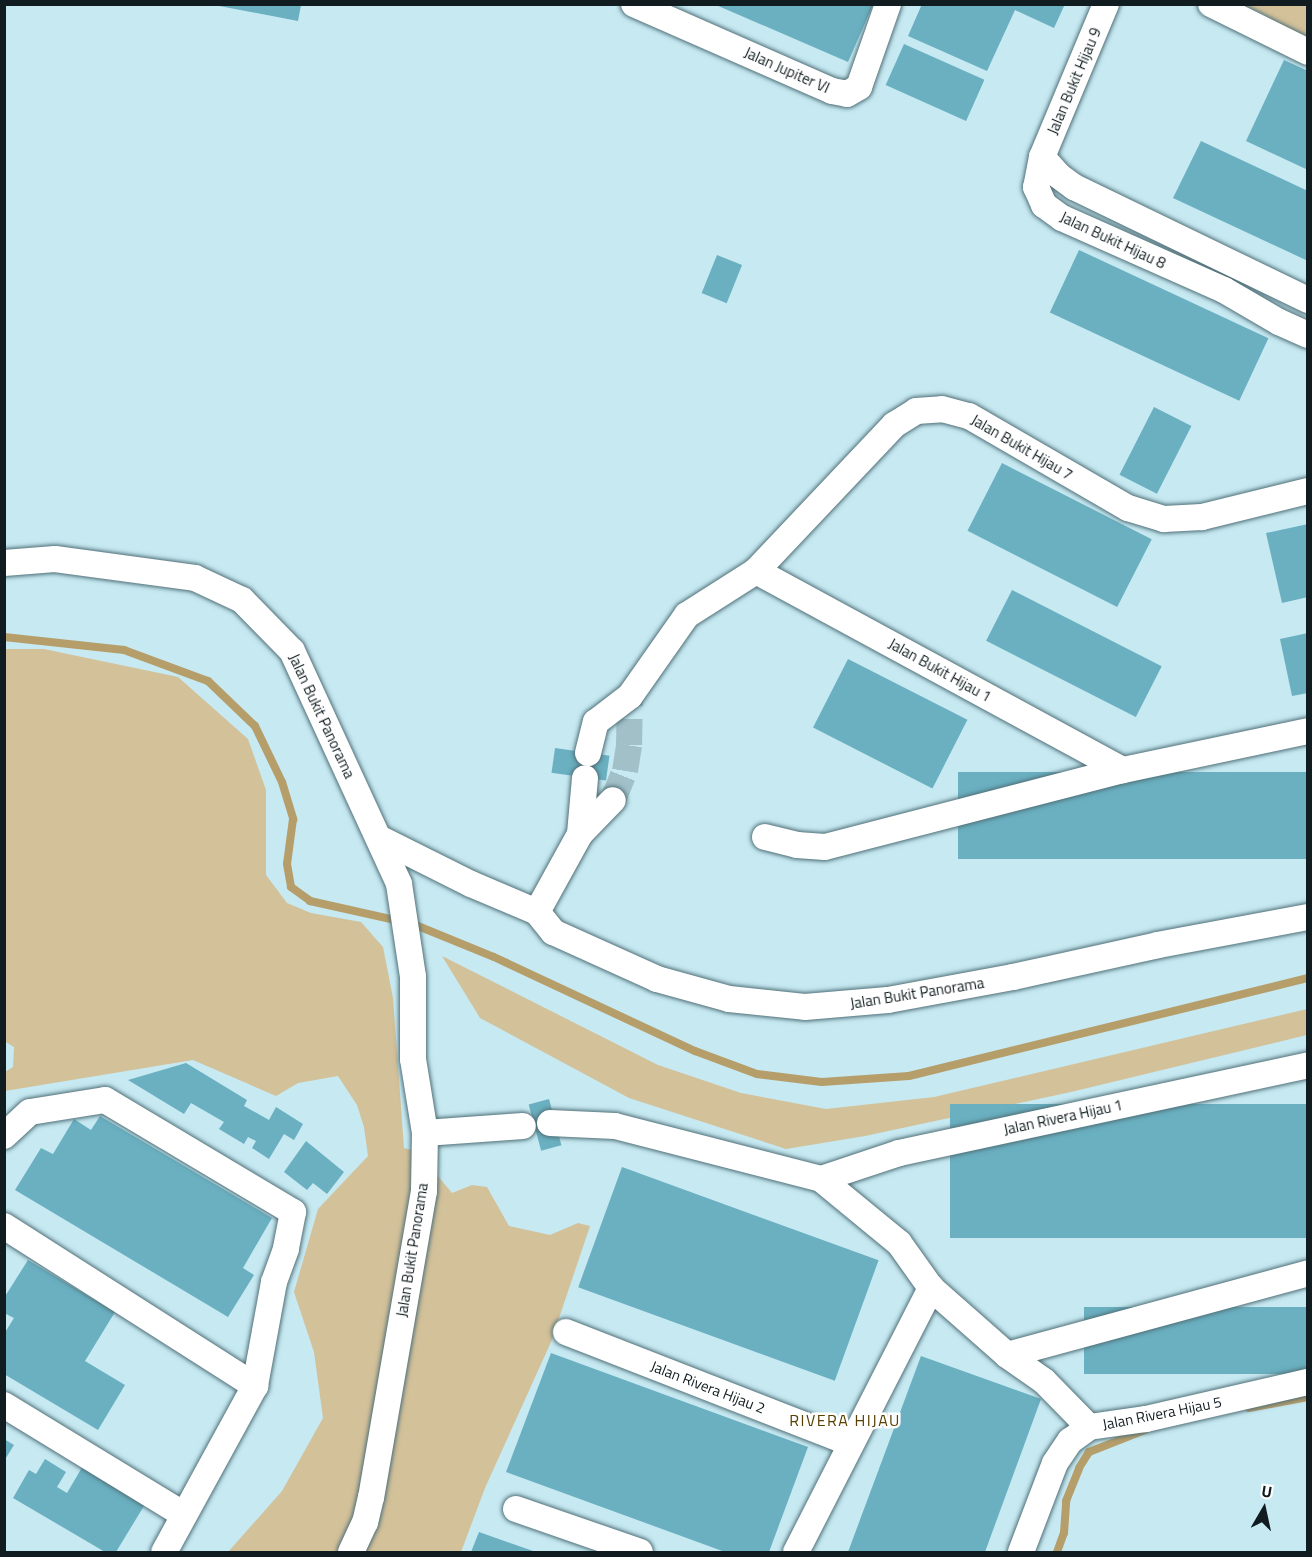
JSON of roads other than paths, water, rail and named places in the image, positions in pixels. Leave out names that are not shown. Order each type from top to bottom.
[{"type":"street","name":"Jalan Jupiter VI","points":[[634,4],[832,91],[847,94],[859,87],[888,4]]},
{"type":"street","name":"Jalan Bukit Hijau 9","points":[[1042,157],[1106,4]]},
{"type":"street","points":[[1211,4],[1308,52]]},
{"type":"street","name":"Jalan Bukit Hijau 8","points":[[1042,157],[1059,176],[1074,188],[1308,300]]},
{"type":"street","name":"Jalan Bukit Hijau 8","points":[[1042,157],[1036,187],[1044,205],[1062,218],[1224,290],[1287,326],[1308,335]]},
{"type":"street","name":"Jalan Bukit Hijau 7","points":[[580,834],[587,765],[596,722],[630,696],[687,615],[756,571],[894,425],[916,411],[942,409],[969,416],[1128,508],[1164,519],[1202,517],[1308,492]]},
{"type":"street","name":"Jalan Bukit Panorama","points":[[4,563],[56,559],[195,578],[242,600],[292,651],[399,884],[413,977],[413,1059],[425,1133],[424,1191],[379,1453],[364,1522],[351,1552]]},
{"type":"street","name":"Jalan Bukit Hijau 1","points":[[756,571],[1123,770]]},
{"type":"street","points":[[765,837],[797,845],[825,847],[1123,770],[1308,731]]},
{"type":"street","points":[[537,912],[580,834],[613,800]]},
{"type":"street","name":"Jalan Bukit Panorama","points":[[379,838],[471,884],[537,912],[553,932],[657,979],[729,999],[805,1007],[888,1000],[1308,917]]},
{"type":"street","name":"Jalan Rivera Hijau 1","points":[[821,1179],[899,1153],[1308,1065]]},
{"type":"street","points":[[4,1136],[30,1112],[105,1100],[293,1212],[286,1249],[274,1282],[255,1386],[164,1552]]},
{"type":"street","points":[[550,1123],[615,1126],[821,1179],[899,1243],[931,1288],[1007,1355],[1044,1381],[1089,1427]]},
{"type":"street","points":[[425,1133],[524,1126]]},
{"type":"street","points":[[4,1226],[255,1386]]},
{"type":"street","points":[[1007,1355],[1308,1273]]},
{"type":"street","points":[[796,1552],[931,1288]]},
{"type":"street","name":"Jalan Rivera Hijau 2","points":[[566,1332],[850,1443]]},
{"type":"street","name":"Jalan Rivera Hijau 5","points":[[1021,1552],[1055,1463],[1070,1441],[1089,1427],[1146,1419],[1308,1382]]},
{"type":"street","points":[[4,1405],[184,1515]]},
{"type":"street","points":[[516,1509],[640,1552]]},
{"type":"waterway","points":[[4,637],[124,650],[208,681],[255,726],[282,782],[293,819],[287,864],[291,887],[310,901],[413,924],[494,957],[695,1051],[757,1074],[822,1082],[909,1076],[1308,978]]},
{"type":"waterway","points":[[1249,1408],[1308,1397]]},
{"type":"waterway","points":[[1057,1552],[1064,1533],[1066,1501],[1079,1468],[1089,1452],[1145,1430]]},
{"type":"tunnel","points":[[613,800],[625,771],[629,745],[630,696]]},
{"type":"district","name":"RIVERA HIJAU","points":[[845,1420]]}]
